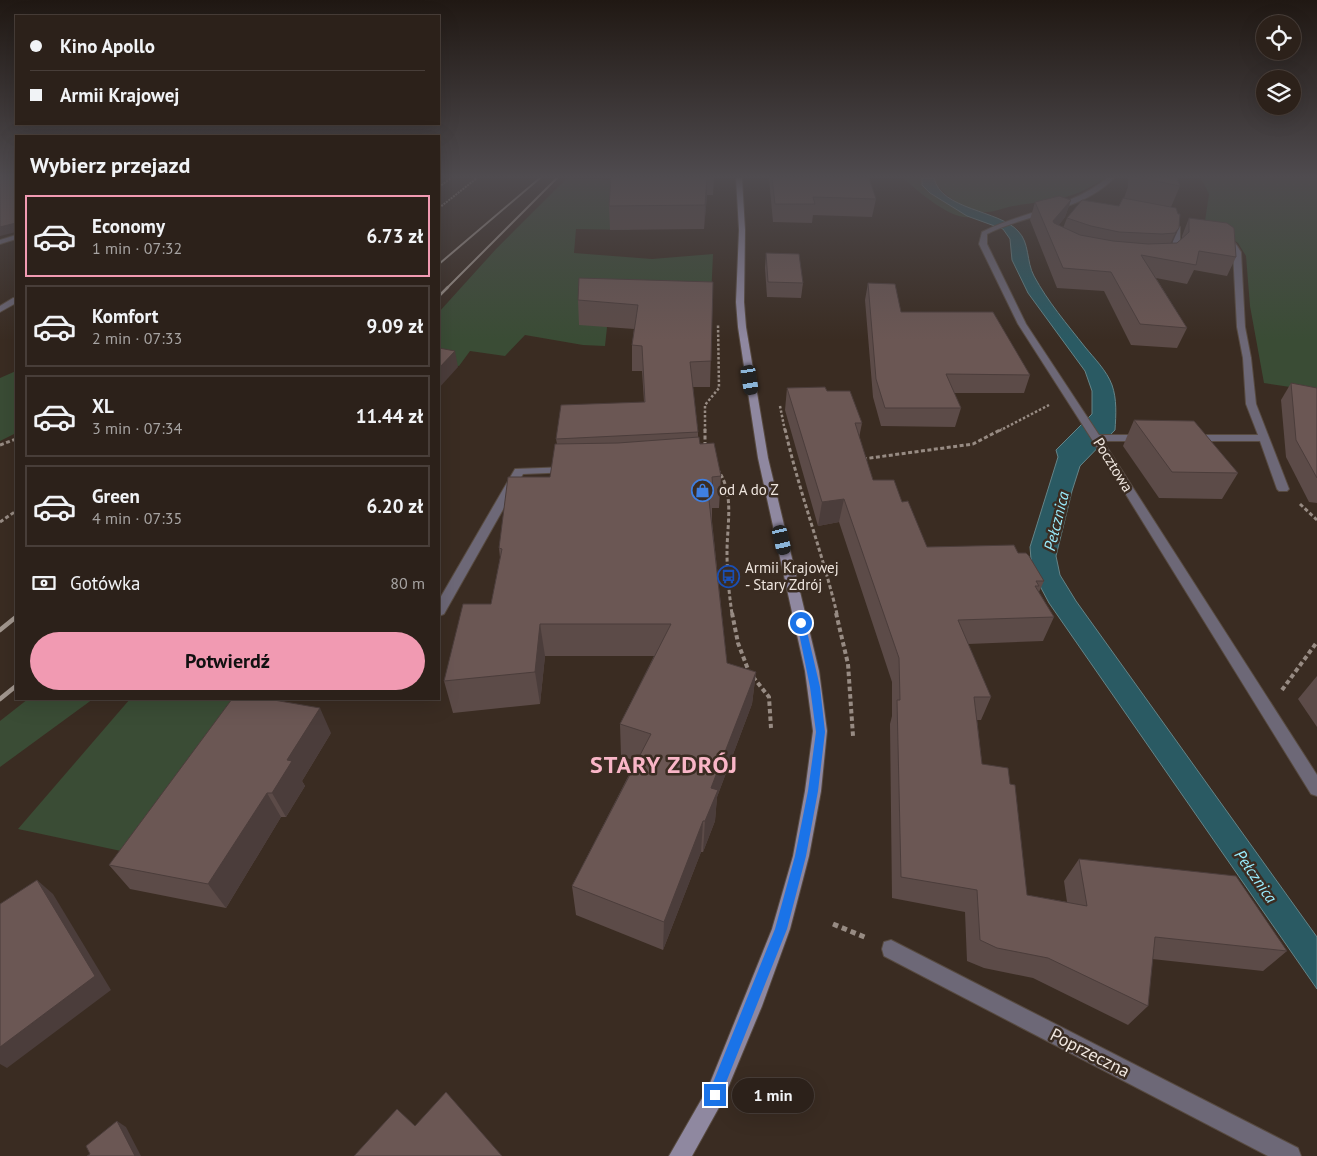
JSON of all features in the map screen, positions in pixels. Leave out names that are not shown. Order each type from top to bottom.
[{"type":"main road","points":[[680,1156],[715,1095],[781,929],[801,856],[814,784],[820,732],[812,671],[763,458],[742,327],[740,302],[742,232]]},
{"type":"street","name":"Pocztowa","points":[[986,232],[984,233],[983,244],[1022,324],[1317,789]]},
{"type":"street","points":[[1161,259],[1169,258],[1176,249],[1177,232]]},
{"type":"street","points":[[1220,236],[1232,243],[1237,252],[1240,327],[1246,358],[1251,404],[1283,489]]},
{"type":"street","points":[[0,242],[15,238]]},
{"type":"street","points":[[0,310],[15,301]]},
{"type":"street","points":[[1096,438],[1154,438]]},
{"type":"street","points":[[1184,438],[1264,438]]},
{"type":"street","points":[[440,609],[519,471],[579,470]]},
{"type":"street","name":"Poprzeczna","points":[[891,949],[1290,1156]]},
{"type":"path","points":[[705,448],[705,406],[719,388],[718,319]]},
{"type":"path","points":[[859,460],[973,444],[1068,395]]},
{"type":"path","points":[[778,399],[792,462],[829,582],[848,664],[853,736]]},
{"type":"path","points":[[0,445],[15,439]]},
{"type":"path","points":[[792,462],[802,461]]},
{"type":"path","points":[[710,463],[724,476],[729,507],[726,538],[734,632],[747,670],[769,697],[771,728]]},
{"type":"path","points":[[0,522],[15,512]]},
{"type":"path","points":[[1267,710],[1317,642]]},
{"type":"path","points":[[833,924],[842,927]]},
{"type":"green space","points":[[513,232],[576,232],[574,253],[652,259],[713,254],[711,298],[608,318],[605,346],[583,345],[525,335],[505,356],[470,351],[459,366],[440,363],[440,311]]},
{"type":"green space","points":[[1218,232],[1317,232],[1317,391],[1264,383],[1250,306],[1246,256],[1238,243],[1225,234]]},
{"type":"green space","points":[[15,371],[15,434],[0,441],[0,378]]},
{"type":"green space","points":[[27,700],[92,700],[0,767],[0,721]]},
{"type":"green space","points":[[129,700],[232,700],[121,851],[18,829]]},
{"type":"water","name":"Pełcznica","points":[[1005,232],[1019,232],[1022,236],[1034,276],[1039,286],[1100,365],[1114,390],[1115,430],[1080,466],[1056,556],[1060,575],[1076,601],[1317,937],[1317,989],[1049,603],[1032,571],[1030,547],[1058,457],[1056,450],[1092,414],[1092,391],[1085,371],[1028,293],[1012,260],[1010,239]]},
{"type":"building","points":[[1048,232],[1073,232],[1080,235],[1113,241],[1148,244],[1177,243],[1189,232],[1234,232],[1236,257],[1199,251],[1196,265],[1141,255],[1187,328],[1140,324],[1111,272],[1063,268]]},
{"type":"building","points":[[1119,232],[1176,232],[1162,234]]},
{"type":"building","points":[[766,253],[799,254],[803,283],[768,282]]},
{"type":"building","points":[[579,278],[713,282],[711,361],[690,362],[698,432],[556,439],[561,405],[645,402],[642,346],[632,345],[638,305],[578,300]]},
{"type":"building","points":[[868,283],[895,284],[901,312],[993,312],[1030,375],[946,374],[961,408],[885,408],[876,379]]},
{"type":"building","points":[[440,348],[455,351],[440,367]]},
{"type":"building","points":[[1291,383],[1317,388],[1317,478],[1296,440]]},
{"type":"building","points":[[825,387],[827,391],[850,391],[862,423],[855,423],[873,480],[894,480],[902,502],[908,501],[927,547],[1014,545],[1018,553],[1026,553],[1029,556],[1044,581],[1036,581],[1039,586],[1035,586],[1054,617],[958,620],[991,697],[974,697],[982,764],[1008,768],[1010,784],[1015,785],[1027,895],[1087,906],[1079,859],[1236,876],[1287,951],[1155,937],[1148,1006],[1048,958],[997,948],[980,940],[977,890],[901,877],[897,700],[900,700],[899,658],[844,499],[822,502],[787,388]]},
{"type":"building","points":[[1134,420],[1194,421],[1238,473],[1172,472]]},
{"type":"building","points":[[699,437],[700,444],[714,443],[721,476],[712,477],[713,491],[708,491],[727,663],[756,672],[711,788],[718,790],[705,821],[703,821],[664,922],[572,886],[651,734],[620,724],[671,624],[540,624],[535,672],[444,681],[463,604],[491,604],[502,549],[499,548],[508,477],[550,477],[555,444],[618,443]]},
{"type":"building","points":[[231,700],[274,700],[320,708],[287,760],[292,761],[272,793],[267,793],[208,884],[109,865]]},
{"type":"building","points":[[37,880],[95,976],[0,1047],[0,904]]},
{"type":"building","points":[[446,1092],[502,1156],[354,1156],[397,1109],[415,1126]]},
{"type":"building","points":[[117,1121],[135,1156],[87,1156],[90,1154],[86,1146]]},
{"type":"railway","points":[[440,263],[477,232]]},
{"type":"railway","points":[[440,295],[503,232]]},
{"type":"railway","points":[[0,630],[15,618]]},
{"type":"railway","points":[[0,699],[15,687]]},
{"type":"place","name":"od A do Z","points":[[703,490]]},
{"type":"place","name":"Armii Krajowej - Stary Zdrój","points":[[729,577]]},
{"type":"district","name":"STARY ZDRÓJ","points":[[664,765]]},
{"type":"route","points":[[715,1095],[752,1006],[781,929],[801,856],[813,791],[820,732],[818,703],[801,623]]}]
